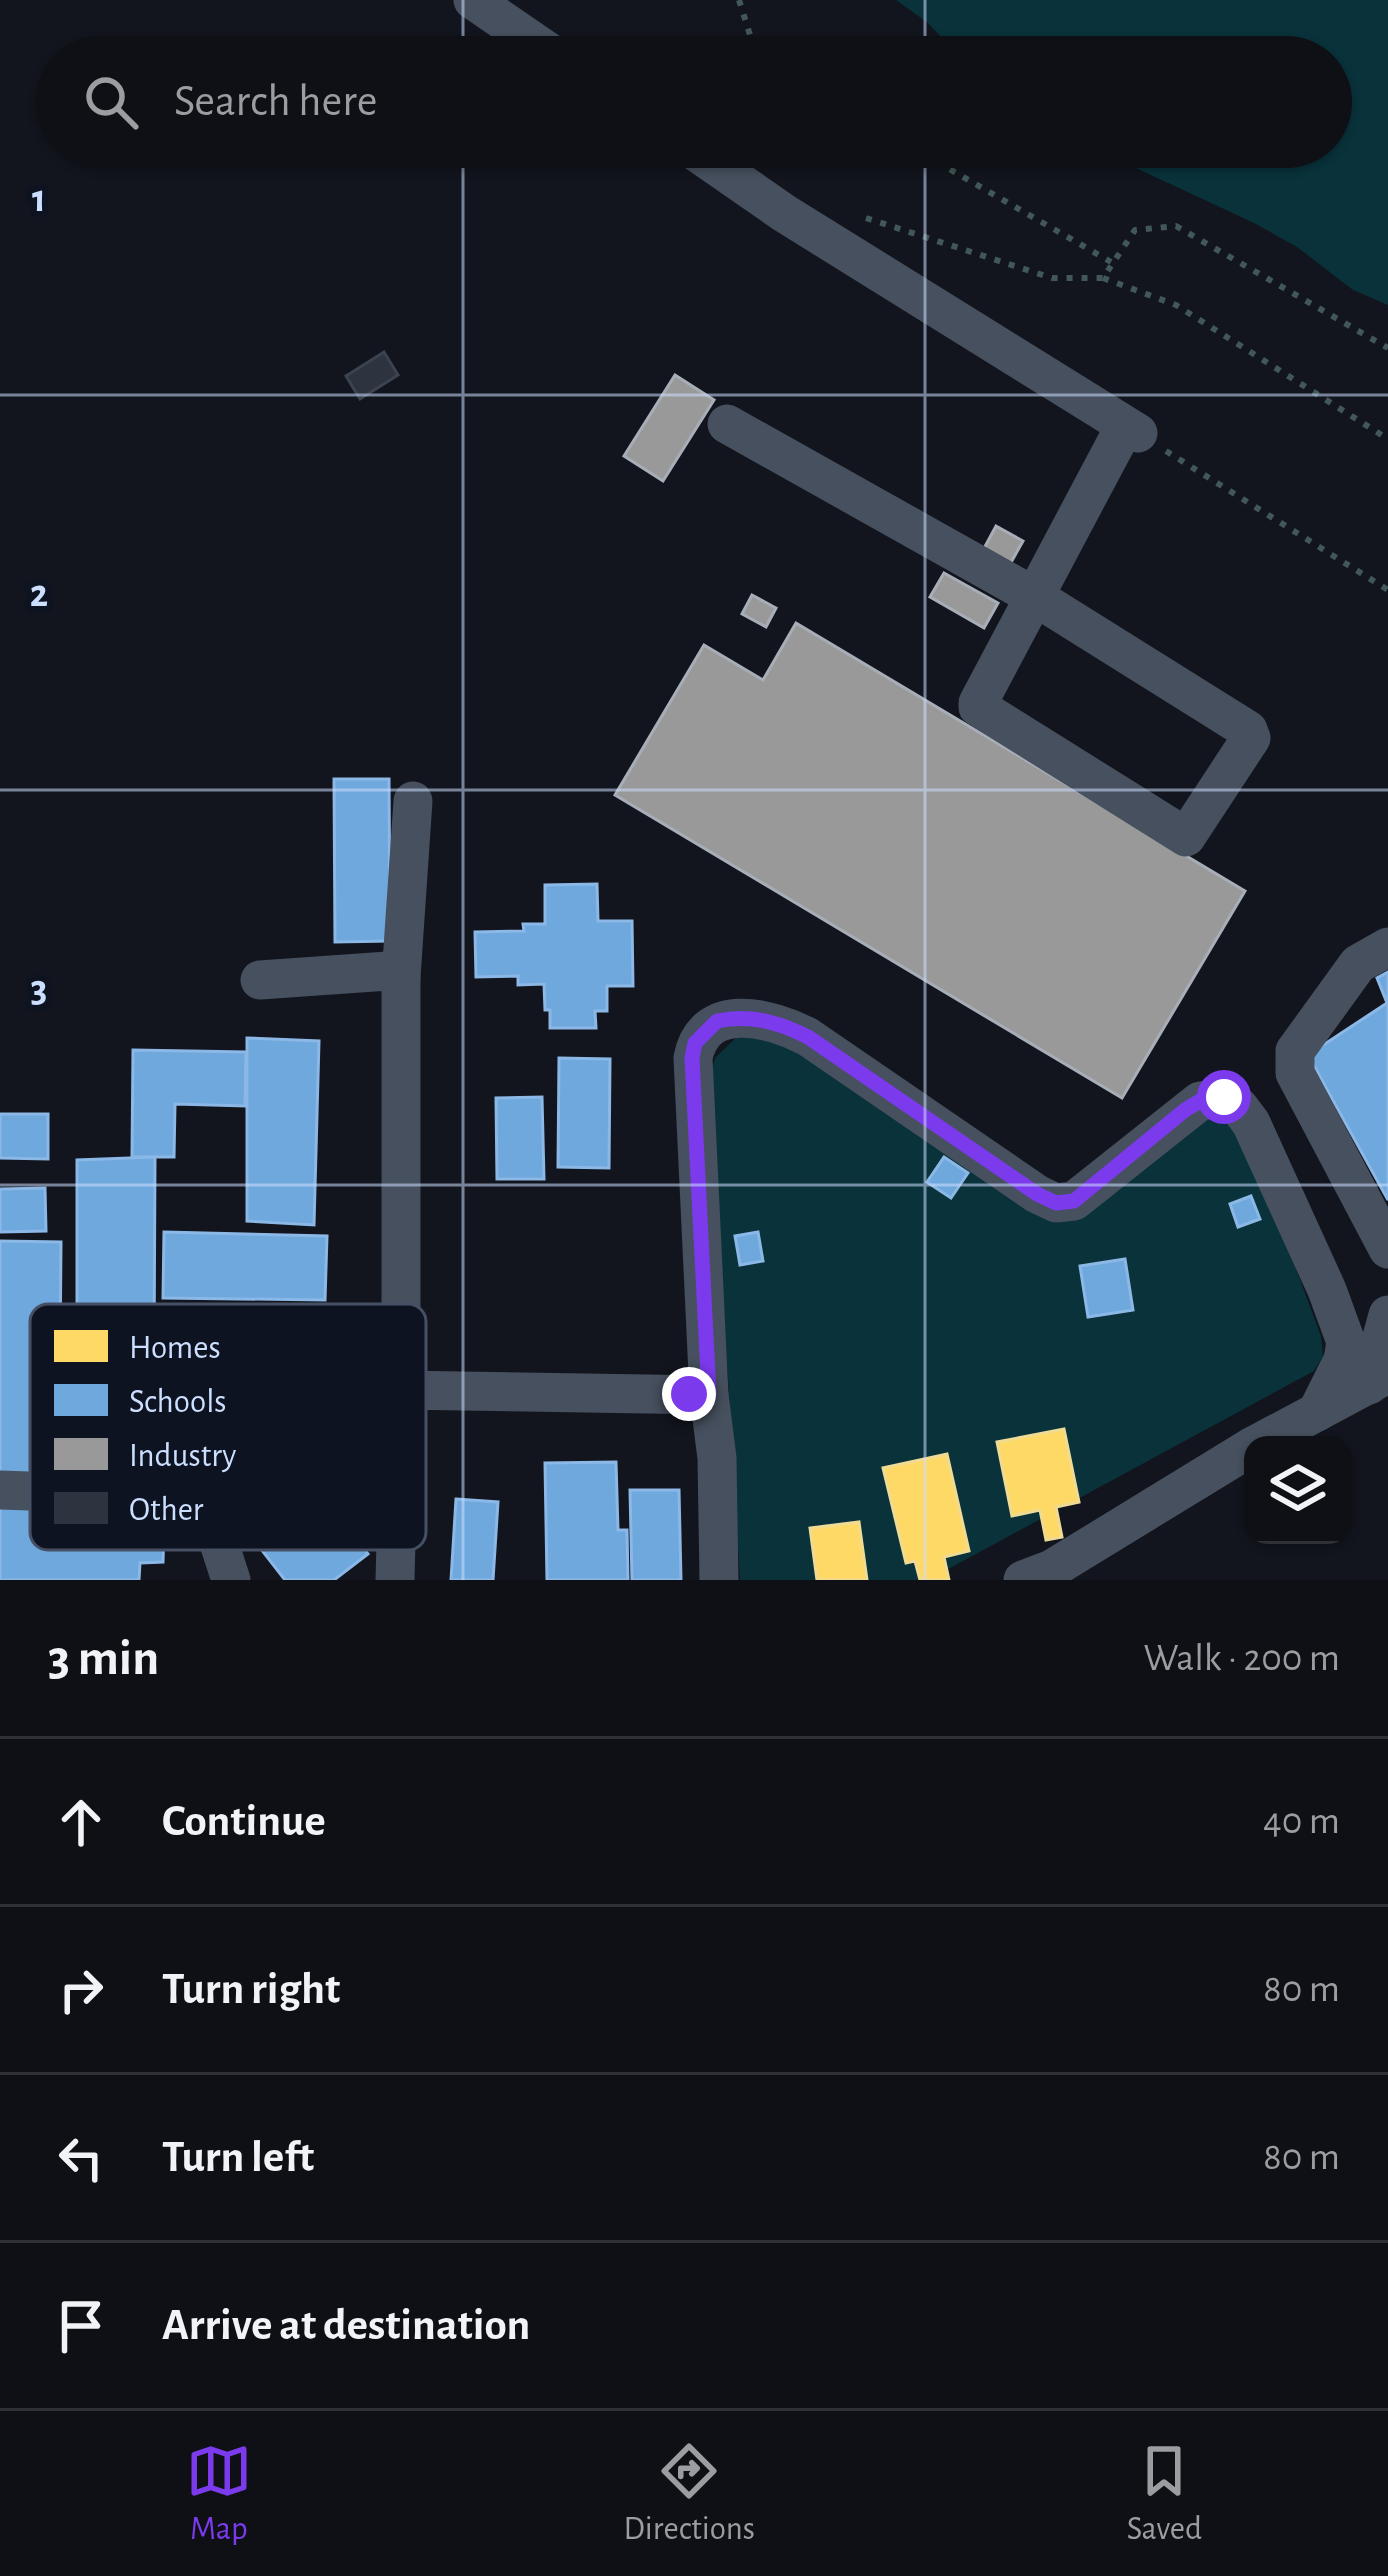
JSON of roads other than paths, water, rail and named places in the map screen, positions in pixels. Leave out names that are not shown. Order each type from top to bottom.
[{"type":"street","points":[[473,0],[525,36]]},
{"type":"street","points":[[720,168],[803,225],[1132,429],[1037,598],[978,707],[1186,837],[1250,734],[1037,598],[727,424]]},
{"type":"street","points":[[401,1304],[401,977],[413,801]]},
{"type":"street","points":[[1388,947],[1358,964],[1295,1051],[1295,1072],[1388,1249]]},
{"type":"street","points":[[260,980],[388,971],[401,977]]},
{"type":"street","points":[[719,1580],[717,1458],[709,1395],[692,1058],[695,1043],[717,1021],[733,1018],[784,1024],[1056,1203],[1074,1201],[1200,1101],[1224,1097],[1251,1123],[1346,1342],[1343,1360],[1317,1412]]},
{"type":"street","points":[[1273,1436],[1378,1380],[1388,1315]]},
{"type":"street","points":[[426,1390],[709,1395]]},
{"type":"street","points":[[1023,1580],[1052,1569],[1244,1452]]},
{"type":"street","points":[[0,1490],[30,1491]]},
{"type":"street","points":[[222,1550],[231,1580]]},
{"type":"street","points":[[394,1580],[395,1550]]},
{"type":"water","points":[[896,0],[1388,0],[1388,305],[1353,290],[1297,247],[1254,223],[1136,168],[1352,168],[1352,36],[940,36]]},
{"type":"water","points":[[768,1029],[1056,1223],[1085,1216],[1211,1108],[1239,1129],[1257,1164],[1321,1336],[1323,1356],[1314,1371],[928,1580],[740,1580],[706,1095],[715,1058],[742,1032]]}]
